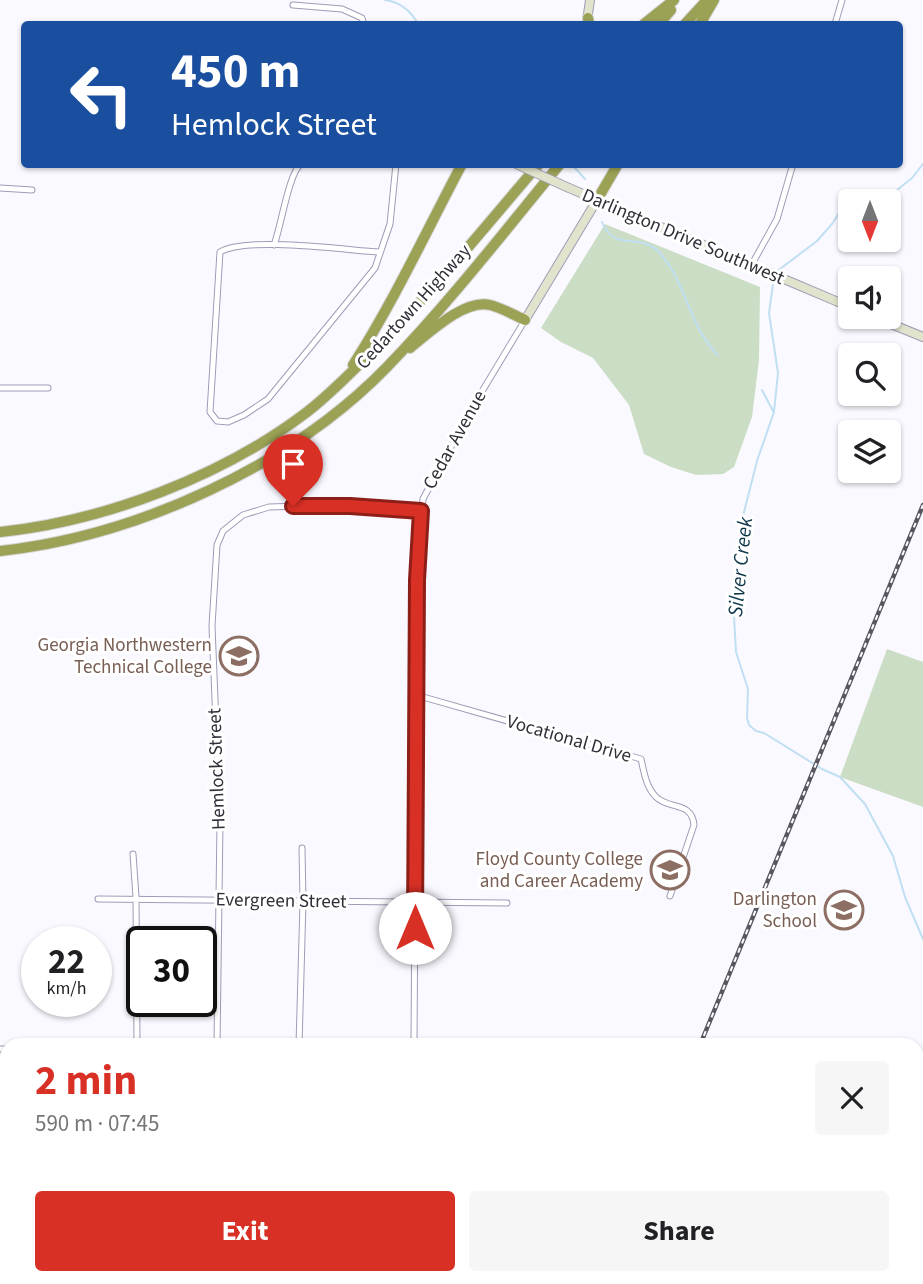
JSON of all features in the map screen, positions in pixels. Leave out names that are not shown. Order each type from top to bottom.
[{"type":"highway","points":[[648,21],[674,0]]},
{"type":"highway","points":[[662,21],[680,0]]},
{"type":"highway","points":[[688,21],[707,0]]},
{"type":"highway","points":[[702,21],[714,0]]},
{"type":"highway","points":[[341,382],[399,288],[460,168]]},
{"type":"highway","name":"Cedartown Highway","points":[[0,532],[107,511],[187,481],[267,439],[309,411],[396,328],[536,168]]},
{"type":"highway","name":"Cedartown Highway","points":[[0,551],[65,540],[152,515],[189,500],[274,455],[321,425],[386,368],[558,168]]},
{"type":"highway","points":[[597,200],[616,168]]},
{"type":"highway","points":[[386,368],[461,310],[487,304],[525,320]]},
{"type":"street","points":[[587,21],[590,0]]},
{"type":"street","points":[[836,21],[842,0]]},
{"type":"street","points":[[293,5],[342,9],[362,18],[362,21]]},
{"type":"street","points":[[274,245],[292,175],[298,168]]},
{"type":"street","points":[[379,252],[274,245],[236,246],[220,252],[210,412],[217,421],[228,422],[268,399],[375,268],[390,224],[396,168]]},
{"type":"street","name":"Darlington Drive Southwest","points":[[525,168],[838,302]]},
{"type":"street","points":[[755,267],[777,219],[792,168]]},
{"type":"street","points":[[0,188],[32,190]]},
{"type":"street","name":"Cedar Avenue","points":[[414,1038],[417,553],[421,511],[425,495],[444,458],[597,200]]},
{"type":"street","points":[[901,328],[923,337]]},
{"type":"street","points":[[0,388],[48,388]]},
{"type":"street","name":"Hemlock Street","points":[[217,1038],[219,792],[212,626],[217,545],[223,531],[243,515],[269,507],[335,505],[421,511]]},
{"type":"street","name":"Vocational Drive","points":[[416,695],[641,760],[648,786],[656,798],[681,806],[691,812],[693,818],[694,825],[670,896]]},
{"type":"street","points":[[299,1038],[302,848]]},
{"type":"street","points":[[133,854],[137,1038]]},
{"type":"street","name":"Evergreen Street","points":[[98,899],[136,897],[416,904],[507,903]]},
{"type":"green space","points":[[605,224],[760,287],[759,360],[752,417],[734,467],[723,474],[696,475],[644,454],[629,405],[593,358],[561,342],[541,328]]},
{"type":"green space","points":[[887,649],[923,662],[923,807],[840,777]]},
{"type":"waterway","points":[[385,0],[404,8],[416,21]]},
{"type":"waterway","name":"Silver Creek","points":[[776,272],[817,241],[846,202],[864,195],[892,194],[912,178],[923,164]]},
{"type":"waterway","points":[[575,168],[585,179]]},
{"type":"waterway","points":[[602,222],[613,237],[650,245],[667,261],[700,331],[718,355]]},
{"type":"waterway","name":"Silver Creek","points":[[774,277],[769,313],[778,373],[774,412],[757,461],[741,524],[733,599],[736,652],[748,689],[747,718],[749,725],[756,731],[840,777],[865,804],[893,856],[905,897],[923,939]]},
{"type":"waterway","points":[[762,390],[773,411]]},
{"type":"railway","points":[[703,1038],[923,505]]},
{"type":"place","name":"Georgia Northwestern Technical College","points":[[239,656]]},
{"type":"place","name":"Floyd County College and Career Academy","points":[[670,870]]},
{"type":"place","name":"Darlington School","points":[[844,910]]},
{"type":"route","points":[[293,506],[350,506],[421,511],[417,553],[415,928]]}]
